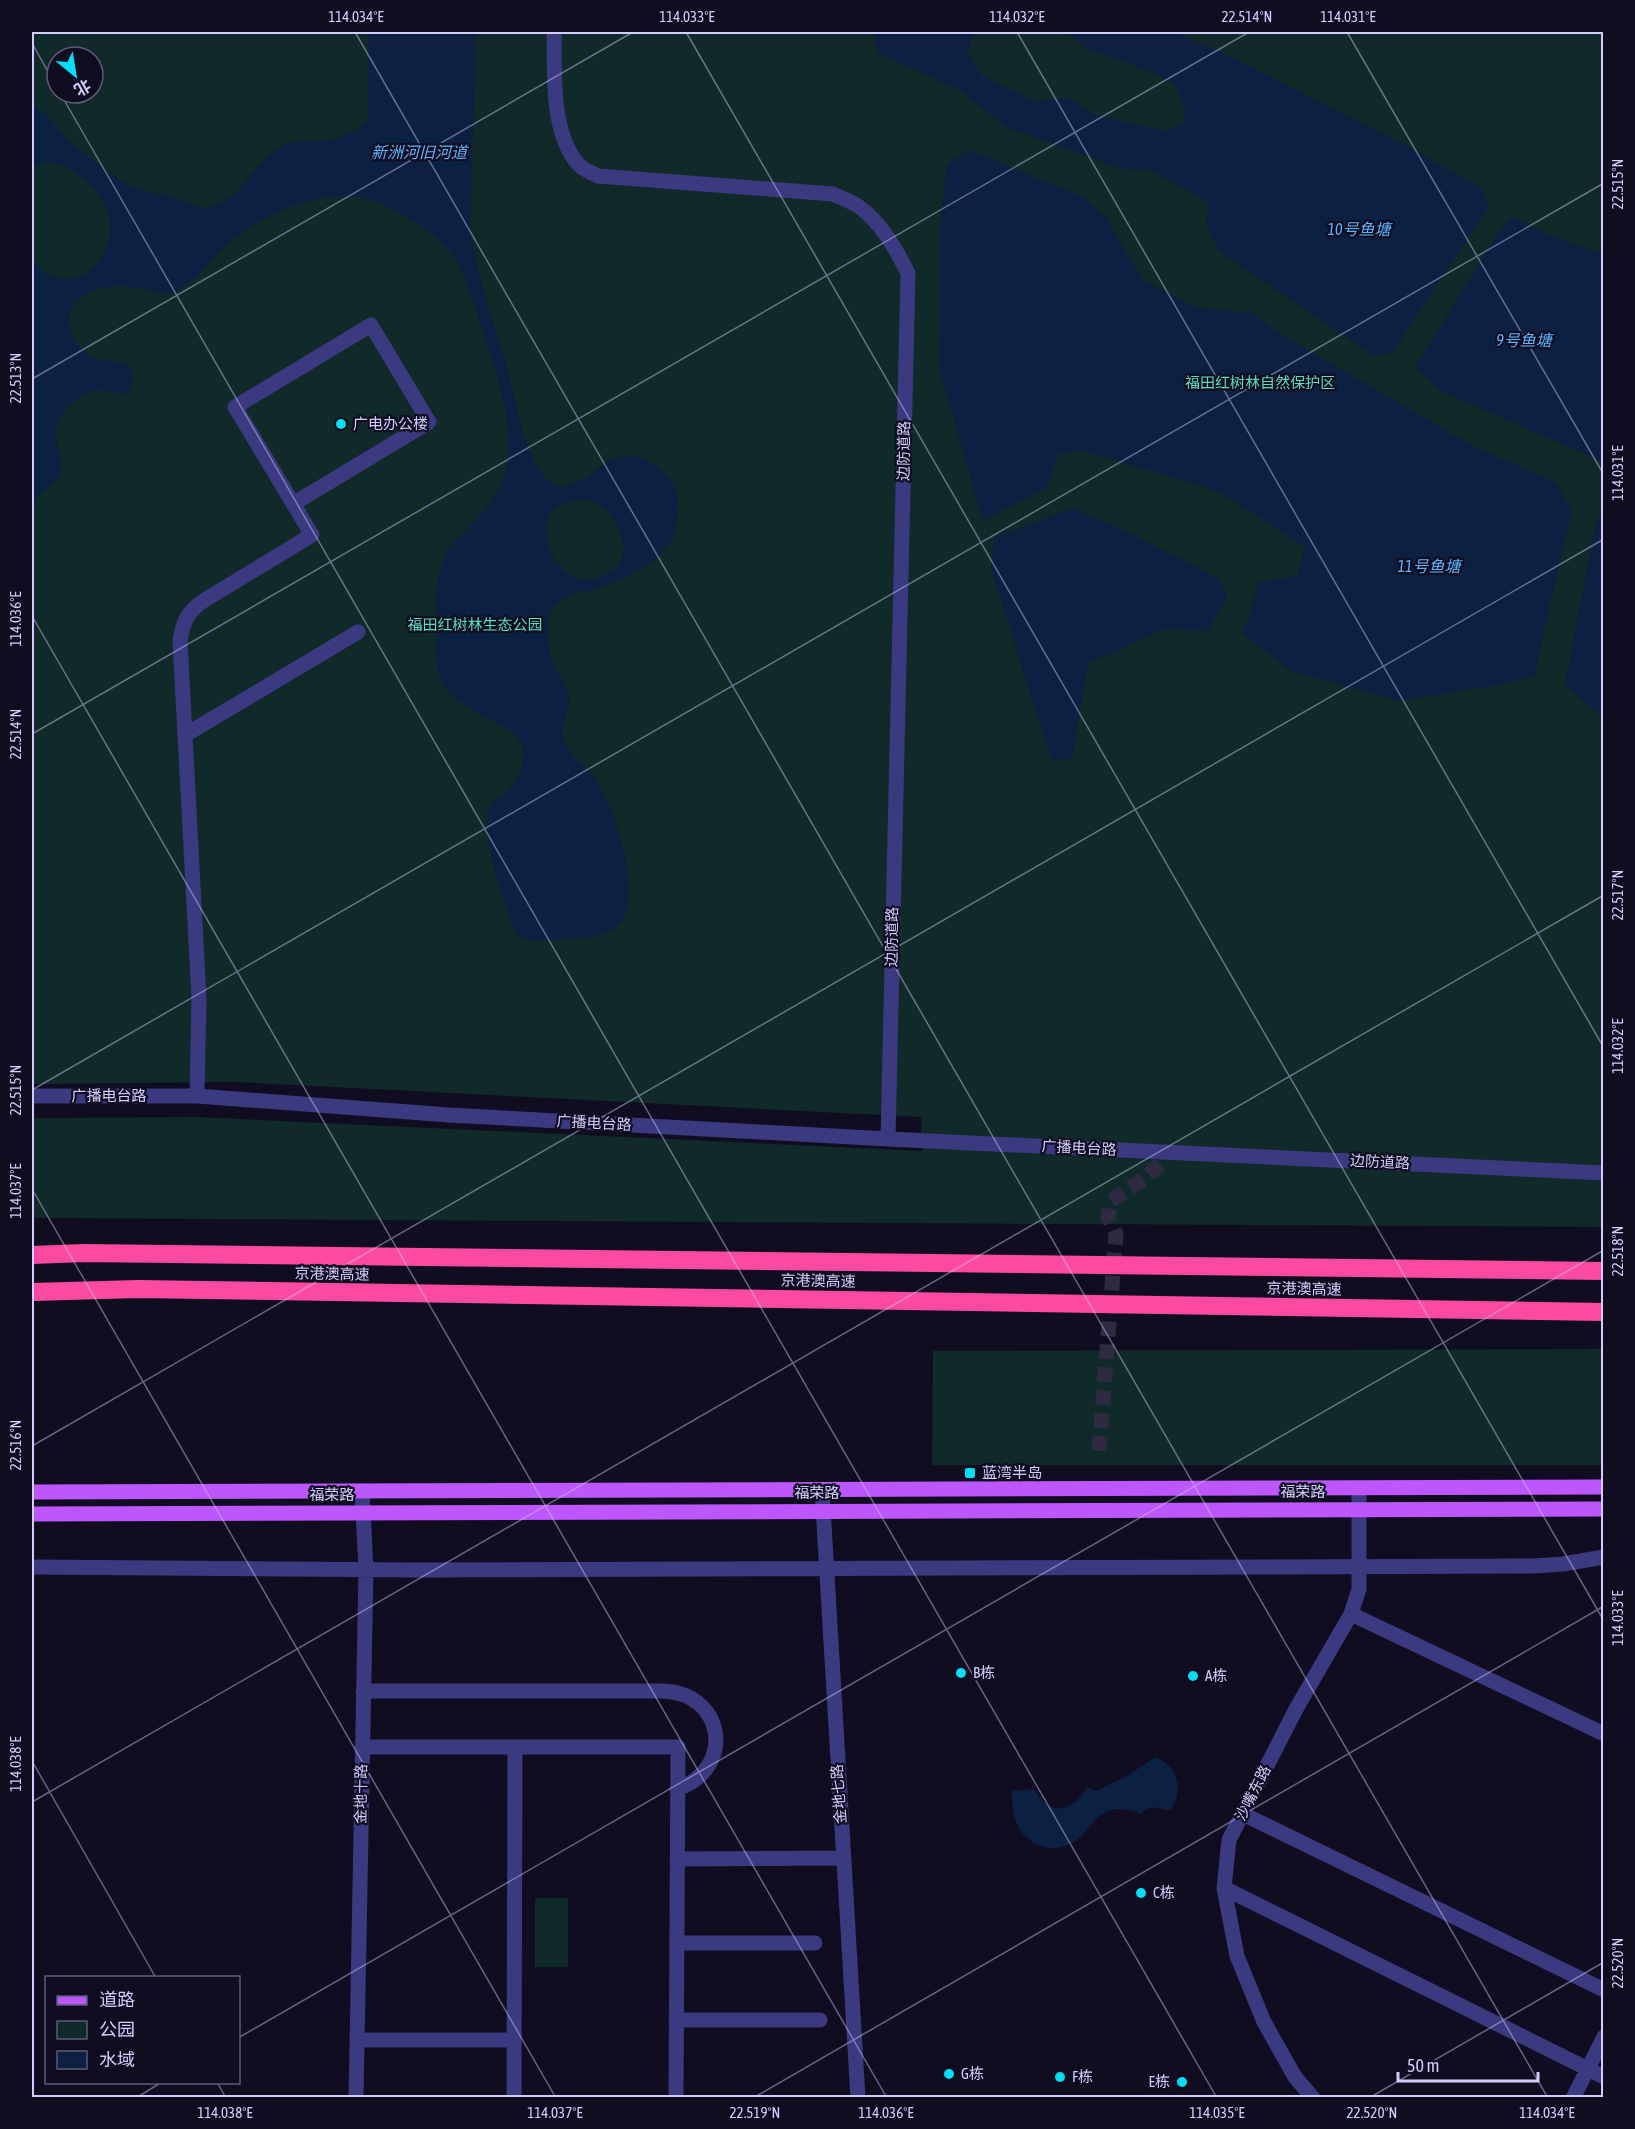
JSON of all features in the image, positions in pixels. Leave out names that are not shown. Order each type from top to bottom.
[{"type":"highway","name":"京港澳高速","points":[[32,1255],[84,1253],[1604,1271]]},
{"type":"highway","name":"京港澳高速","points":[[32,1292],[150,1289],[1604,1312]]},
{"type":"main road","name":"福荣路","points":[[32,1492],[1604,1487]]},
{"type":"main road","name":"福荣路","points":[[32,1514],[1604,1509]]},
{"type":"street","name":"边防道路","points":[[555,32],[555,98],[565,144],[579,166],[598,176],[833,194],[858,206],[878,224],[892,241],[908,273],[888,1139]]},
{"type":"street","points":[[197,1096],[199,998],[180,641],[182,625],[190,611],[203,601],[312,535],[293,504],[235,407],[371,325],[429,422],[293,504]]},
{"type":"street","points":[[185,735],[358,632]]},
{"type":"street","name":"广播电台路","points":[[32,1096],[197,1096],[449,1114],[888,1139],[1157,1151]]},
{"type":"street","name":"边防道路","points":[[1157,1151],[1604,1173]]},
{"type":"street","name":"沙嘴东路","points":[[1313,2097],[1295,2077],[1264,2022],[1237,1956],[1224,1888],[1229,1840],[1296,1709],[1351,1614],[1359,1589],[1359,1488]]},
{"type":"street","name":"金地七路","points":[[822,1490],[858,2097]]},
{"type":"street","name":"金地十路","points":[[356,2097],[366,1569],[362,1491]]},
{"type":"street","points":[[32,1567],[366,1569],[1550,1566],[1604,1557]]},
{"type":"street","points":[[1351,1614],[1604,1734]]},
{"type":"street","points":[[363,1691],[663,1691],[683,1694],[701,1704],[707,1712],[716,1731],[716,1742],[711,1763],[705,1772],[697,1779],[677,1789]]},
{"type":"street","points":[[362,1747],[678,1747],[676,2097]]},
{"type":"street","points":[[514,2097],[515,1747]]},
{"type":"street","points":[[1243,1814],[1604,1990]]},
{"type":"street","points":[[677,1858],[843,1858]]},
{"type":"street","points":[[1224,1888],[1604,2077]]},
{"type":"street","points":[[677,1943],[815,1943]]},
{"type":"street","points":[[676,2020],[820,2020]]},
{"type":"street","points":[[1573,2097],[1604,2037]]},
{"type":"street","points":[[357,2040],[514,2040]]},
{"type":"green space","points":[[32,32],[1603,32],[1603,1227],[32,1218],[32,1118],[198,1117],[922,1151],[921,1117],[236,1082],[32,1084]]},
{"type":"green space","points":[[1603,1349],[1603,1465],[932,1465],[933,1351]]},
{"type":"green space","points":[[535,1898],[568,1898],[568,1967],[535,1967]]},
{"type":"water","name":"新洲河旧河道","points":[[369,32],[476,32],[470,233],[524,438],[538,468],[548,481],[562,487],[579,482],[613,459],[635,456],[658,467],[674,486],[677,495],[678,513],[673,535],[658,556],[648,565],[623,578],[563,599],[553,608],[548,620],[551,656],[569,698],[563,737],[568,748],[595,778],[605,796],[616,824],[626,862],[628,900],[625,915],[618,926],[593,937],[521,939],[514,929],[493,865],[487,829],[488,814],[492,803],[508,791],[519,775],[523,750],[516,736],[509,729],[472,710],[453,696],[441,681],[438,670],[436,596],[439,572],[451,545],[479,517],[496,494],[508,464],[509,446],[505,407],[468,288],[453,257],[430,232],[376,202],[355,197],[318,199],[282,210],[249,228],[227,245],[186,285],[177,290],[165,293],[118,286],[92,291],[82,297],[74,305],[70,314],[69,325],[72,337],[91,357],[129,365],[133,379],[129,392],[123,395],[103,390],[91,391],[74,401],[65,411],[56,428],[61,470],[53,483],[32,500],[32,261],[50,275],[68,279],[86,273],[100,260],[109,242],[110,221],[102,199],[75,173],[64,166],[53,163],[32,166],[32,110],[39,109],[74,145],[118,179],[139,189],[173,197],[203,208],[214,206],[230,198],[264,160],[280,147],[286,144],[334,139],[367,122]],"holes":[[[572,501],[591,501],[599,505],[613,519],[622,538],[624,548],[618,565],[591,580],[577,578],[565,571],[555,559],[549,545],[546,531],[548,518],[555,509]]]},
{"type":"water","name":"10号鱼塘","points":[[973,32],[968,54],[982,76],[1034,101],[1069,98],[1094,115],[1166,131],[1183,125],[1186,110],[1174,84],[1154,73],[1086,48],[1065,32],[1174,32],[1231,57],[1409,147],[1482,189],[1489,206],[1393,352],[1374,356],[1219,251],[1206,225],[1208,202],[1149,170],[1122,169],[1006,127],[961,91],[878,53],[873,33]]},
{"type":"water","name":"11号鱼塘","points":[[969,150],[1083,197],[1106,217],[1142,280],[1195,307],[1252,313],[1277,332],[1473,446],[1555,482],[1572,509],[1534,676],[1509,683],[1399,701],[1291,671],[1243,634],[1259,582],[1297,576],[1305,547],[1218,491],[1084,451],[1059,453],[1048,487],[983,521],[940,370],[941,214],[947,164]]},
{"type":"water","name":"9号鱼塘","points":[[1513,217],[1548,234],[1603,255],[1603,462],[1441,391],[1415,367],[1499,232]]},
{"type":"water","points":[[1073,508],[1218,578],[1227,596],[1208,631],[1163,629],[1110,654],[1089,661],[1072,759],[1051,759],[991,568],[994,538]]},
{"type":"water","points":[[1604,516],[1603,717],[1565,684],[1597,518]]},
{"type":"water","points":[[1155,1757],[1169,1766],[1177,1780],[1177,1796],[1170,1811],[1154,1808],[1147,1809],[1141,1814],[1117,1809],[1109,1811],[1100,1816],[1078,1839],[1060,1847],[1041,1846],[1025,1836],[1019,1829],[1013,1812],[1012,1791],[1034,1789],[1046,1804],[1063,1808],[1075,1802],[1088,1787],[1096,1791],[1127,1776]]},
{"type":"tunnel","points":[[1099,1451],[1116,1234],[1108,1217],[1111,1201],[1144,1179],[1160,1164],[1157,1151]]},
{"type":"place","name":"广电办公楼","points":[[341,424]]},
{"type":"place","name":"蓝湾半岛","points":[[970,1473]]},
{"type":"place","name":"B栋","points":[[961,1673]]},
{"type":"place","name":"A栋","points":[[1193,1676]]},
{"type":"place","name":"C栋","points":[[1141,1893]]},
{"type":"place","name":"G栋","points":[[949,2074]]},
{"type":"place","name":"F栋","points":[[1060,2077]]},
{"type":"place","name":"E栋","points":[[1182,2082]]},
{"type":"park label","name":"福田红树林自然保护区","points":[[1260,383]]},
{"type":"park label","name":"福田红树林生态公园","points":[[475,625]]}]
